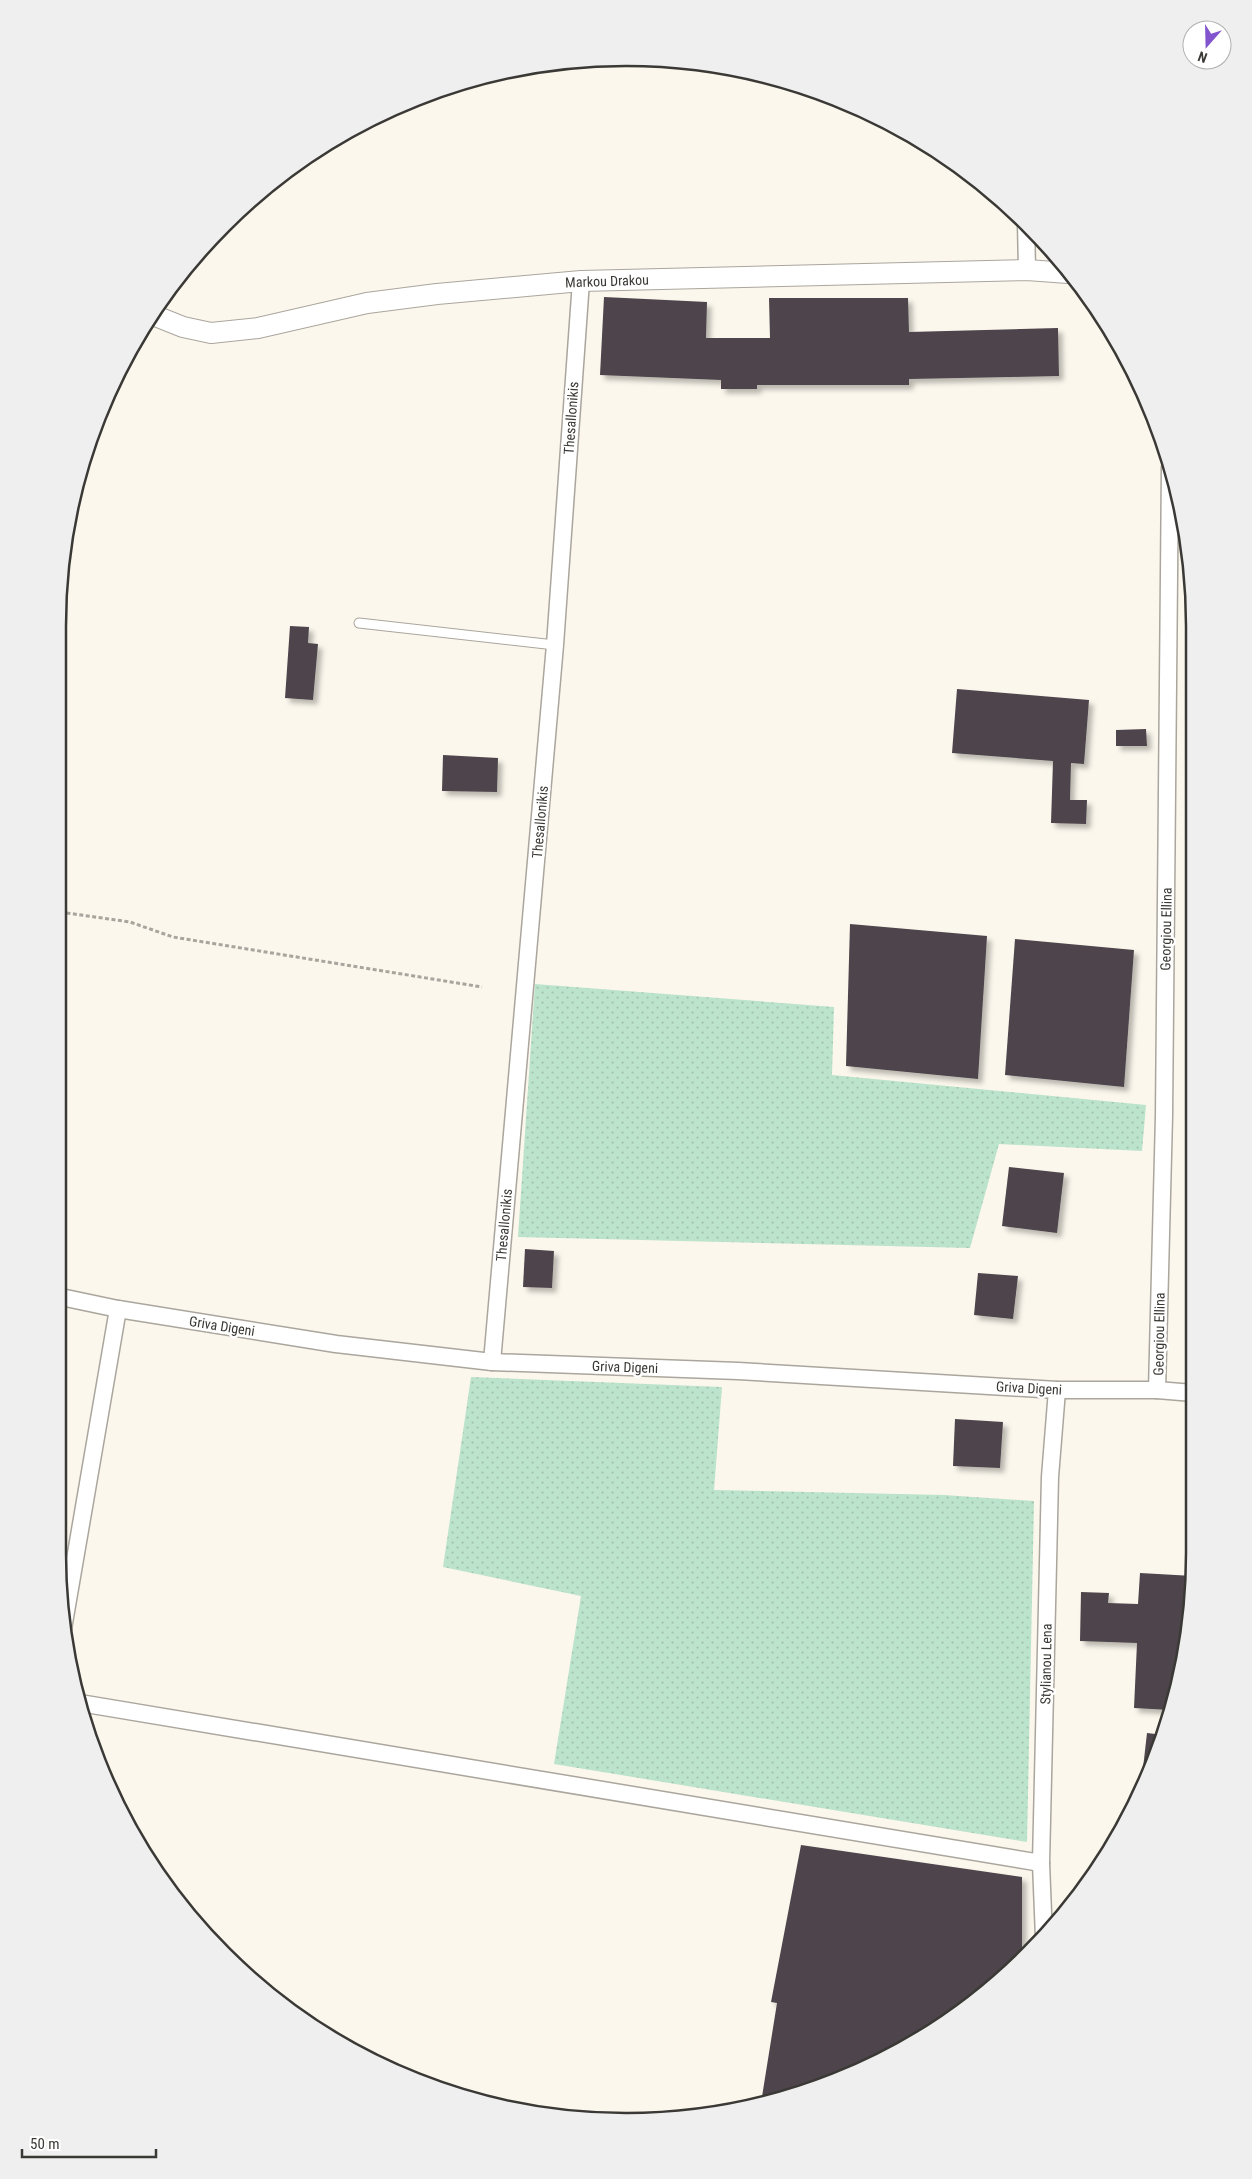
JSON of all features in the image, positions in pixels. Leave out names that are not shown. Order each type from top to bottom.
[{"type":"street","points":[[1027,235],[1028,270]]},
{"type":"street","name":"Markou Drakou","points":[[159,317],[199,332],[211,334],[235,332],[367,303],[447,293],[581,281],[1028,270],[1060,272]]},
{"type":"street","name":"Thesallonikis","points":[[492,1362],[555,645],[581,281]]},
{"type":"street","name":"Georgiou Ellina","points":[[1157,1390],[1164,1116],[1170,493]]},
{"type":"street","name":"Griva Digeni","points":[[66,1298],[118,1309],[336,1344],[492,1362],[738,1371],[1057,1390],[1157,1390],[1186,1393]]},
{"type":"street","points":[[68,1600],[118,1309]]},
{"type":"street","name":"Stylianou Lena","points":[[1044,1926],[1041,1863],[1050,1477],[1057,1390]]},
{"type":"street","points":[[87,1704],[1041,1863]]},
{"type":"lane","points":[[359,623],[555,645]]},
{"type":"path","points":[[66,913],[130,922],[173,937],[482,988]]},
{"type":"green space","points":[[535,984],[834,1007],[832,1075],[1146,1105],[1142,1151],[999,1144],[970,1248],[518,1237]]},
{"type":"green space","points":[[471,1377],[722,1387],[714,1490],[944,1495],[1034,1501],[1027,1842],[554,1764],[581,1596],[443,1567]]},
{"type":"building","points":[[604,297],[707,302],[706,338],[770,338],[769,298],[908,298],[909,332],[1058,328],[1059,376],[909,379],[909,385],[757,385],[757,389],[721,389],[721,380],[600,375]]},
{"type":"building","points":[[290,626],[309,627],[308,643],[318,644],[313,700],[285,698]]},
{"type":"building","points":[[957,689],[1089,700],[1084,764],[1071,763],[1070,800],[1087,800],[1086,824],[1051,823],[1053,761],[952,753]]},
{"type":"building","points":[[1146,729],[1147,746],[1116,746],[1116,730]]},
{"type":"building","points":[[443,755],[498,758],[497,792],[442,791]]},
{"type":"building","points":[[850,924],[987,936],[978,1079],[846,1066]]},
{"type":"building","points":[[1015,939],[1134,950],[1124,1087],[1005,1075]]},
{"type":"building","points":[[1009,1167],[1064,1173],[1057,1233],[1002,1226]]},
{"type":"building","points":[[525,1249],[554,1251],[552,1288],[523,1287]]},
{"type":"building","points":[[978,1273],[1018,1276],[1013,1319],[974,1315]]},
{"type":"building","points":[[955,1419],[1003,1422],[1000,1468],[953,1466]]},
{"type":"building","points":[[1140,1573],[1185,1576],[1181,1626],[1175,1662],[1163,1710],[1134,1708],[1137,1643],[1080,1641],[1081,1592],[1109,1593],[1108,1603],[1138,1604]]},
{"type":"building","points":[[1147,1733],[1156,1734],[1143,1766]]},
{"type":"building","points":[[801,1845],[1022,1877],[1022,1949],[995,1974],[937,2018],[906,2038],[874,2055],[806,2083],[762,2096],[777,2003],[771,2002]]}]
